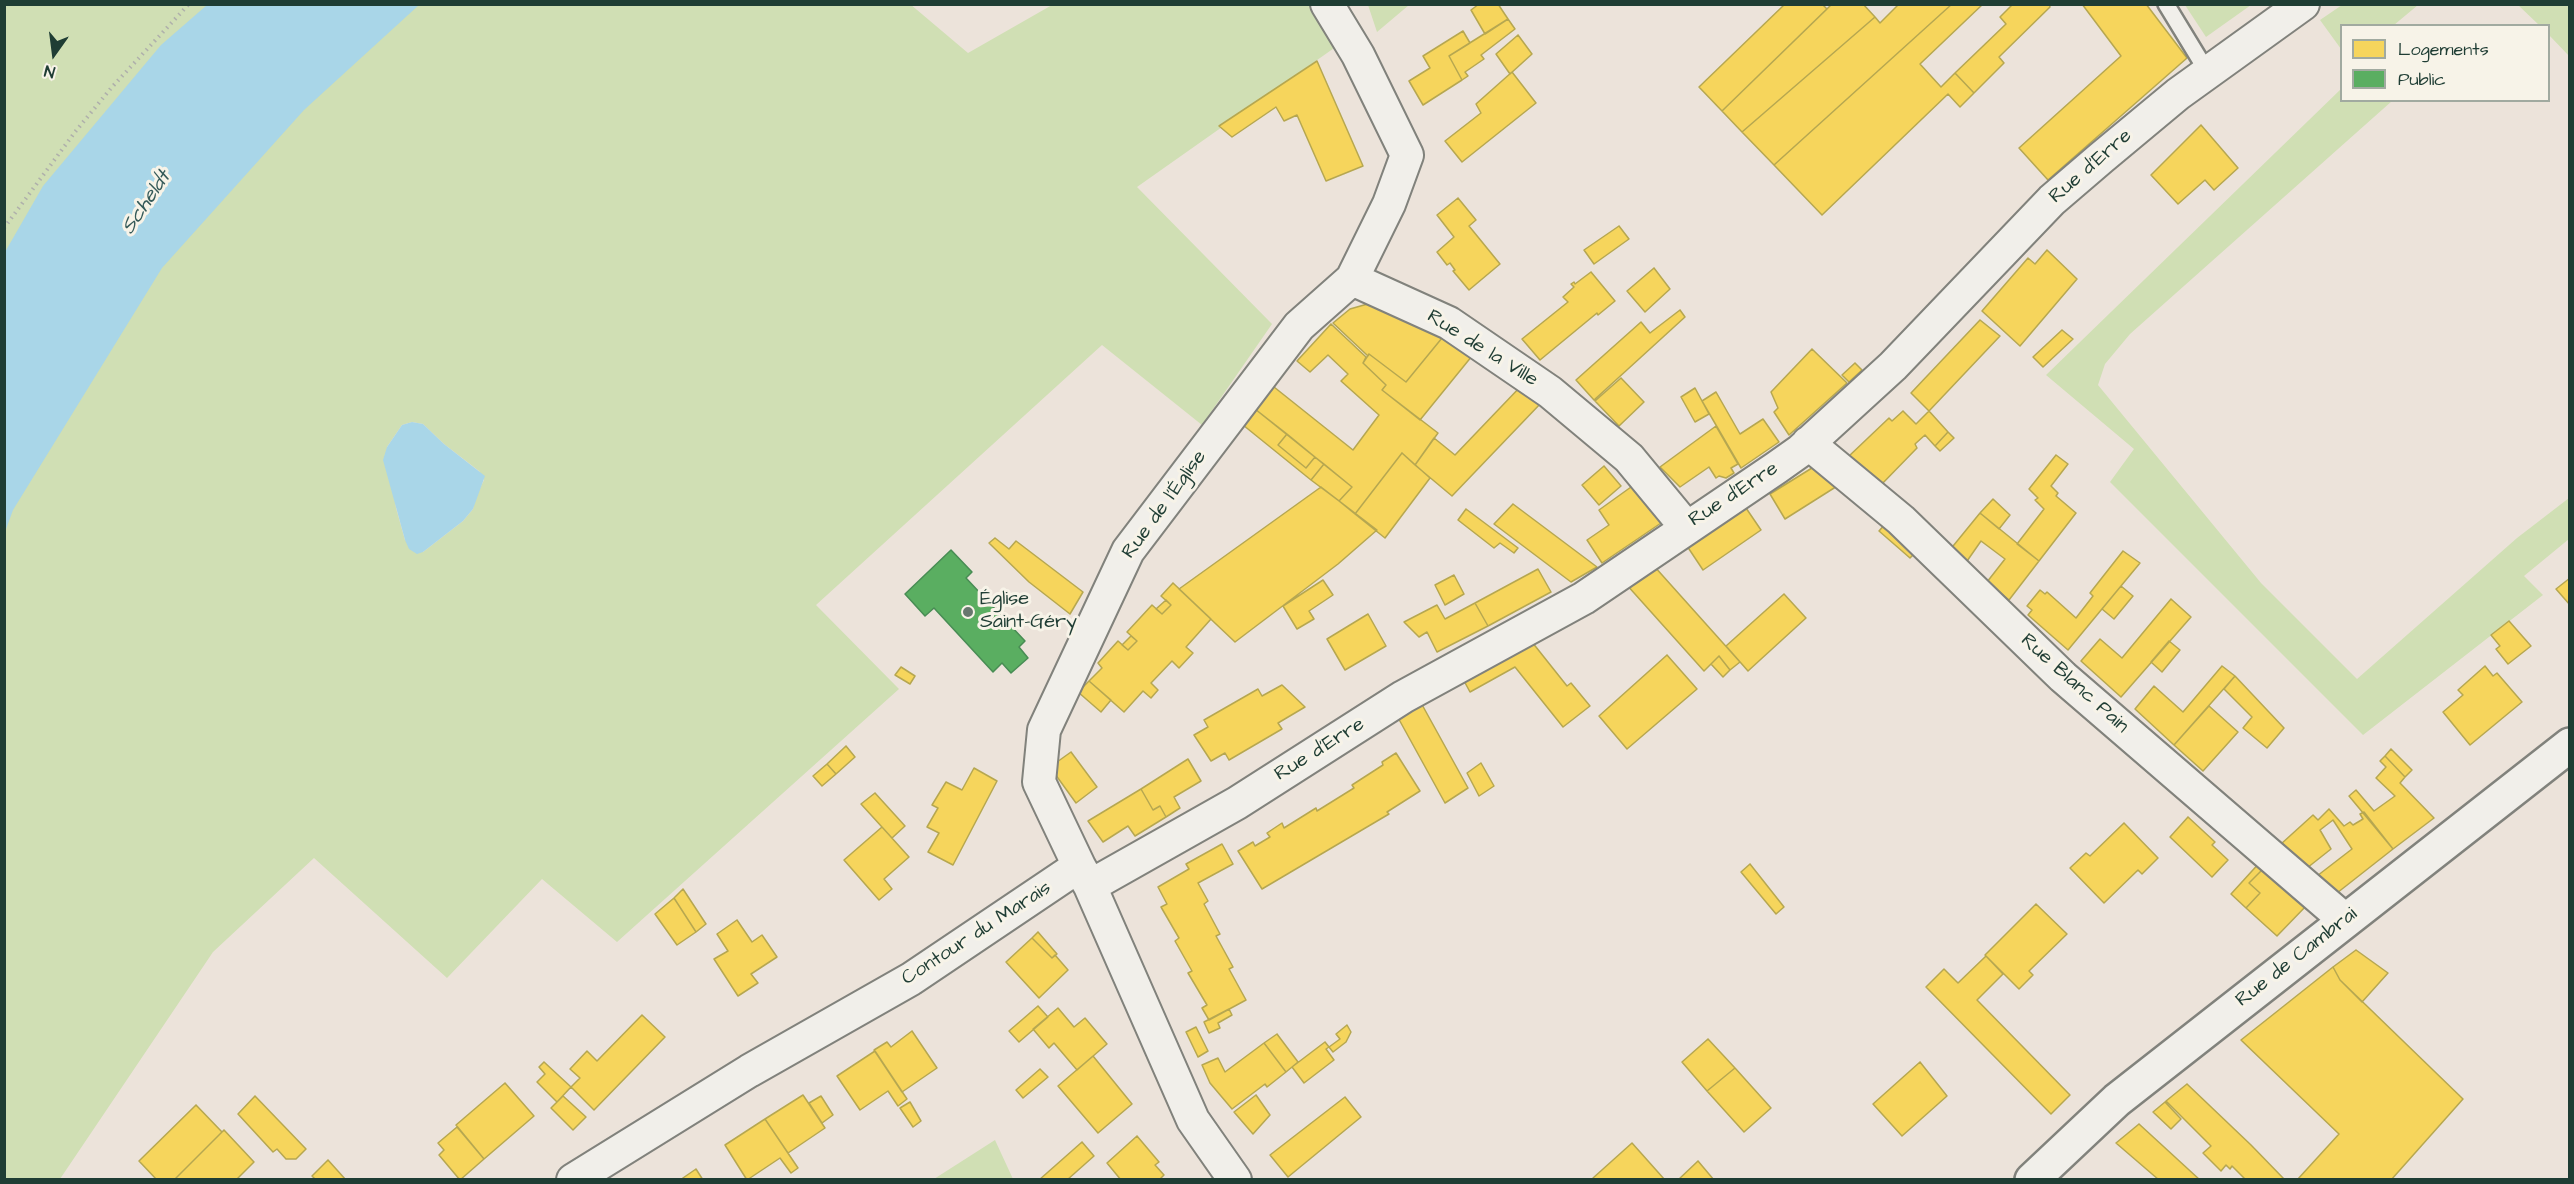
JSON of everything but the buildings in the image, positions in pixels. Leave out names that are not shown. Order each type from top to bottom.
[{"type":"street","points":[[1327,4],[1358,55],[1407,155],[1389,204],[1352,279]]},
{"type":"street","name":"Rue d'Erre","points":[[1084,876],[1237,803],[1403,698],[1584,598],[1776,468],[1808,443],[1901,357],[2052,200],[2145,120],[2303,4]]},
{"type":"street","name":"Rue de la Ville","points":[[1352,279],[1449,323],[1550,392],[1629,458],[1686,527]]},
{"type":"street","name":"Rue de l'Église","points":[[1084,876],[1039,782],[1044,730],[1128,552],[1299,326],[1352,279]]},
{"type":"street","name":"Rue Blanc Pain","points":[[1808,443],[1901,520],[2063,677],[2344,920]]},
{"type":"street","name":"Rue de Cambrai","points":[[2032,1179],[2118,1100],[2344,920],[2570,745]]},
{"type":"street","points":[[1084,876],[1193,1120],[1234,1179]]},
{"type":"street","name":"Contour du Marais","points":[[573,1179],[749,1071],[911,979],[1084,876]]},
{"type":"lane","points":[[2166,4],[2208,73]]},
{"type":"path","points":[[4,228],[75,132],[112,87],[189,4]]},
{"type":"green space","points":[[910,4],[968,53],[1052,5],[1312,4],[1337,46],[1137,187],[1272,324],[1202,425],[1102,345],[816,605],[899,689],[617,942],[542,879],[447,978],[314,858],[213,952],[60,1179],[5,1180],[4,5]],"holes":[[[412,422],[423,424],[444,444],[479,471],[484,480],[475,498],[473,509],[463,521],[423,552],[405,540],[396,508],[387,447],[402,425]]]},
{"type":"green space","points":[[1368,4],[1409,5],[1377,32]]},
{"type":"green space","points":[[2342,4],[2418,5],[2395,24],[2340,24],[2340,48],[2320,20]]},
{"type":"green space","points":[[2185,5],[2251,5],[2206,37]]},
{"type":"green space","points":[[2518,5],[2569,5],[2569,56],[2550,36],[2550,24],[2538,24]]},
{"type":"green space","points":[[2340,90],[2340,102],[2391,102],[2130,334],[2105,364],[2098,385],[2261,583],[2357,679],[2517,538],[2569,498],[2569,539],[2524,576],[2543,595],[2363,735],[2110,482],[2134,449],[2046,375]]},
{"type":"green space","points":[[995,1140],[1013,1179],[934,1179]]},
{"type":"water","name":"Scheldt","points":[[207,5],[419,5],[304,110],[162,268],[13,510],[5,532],[5,252],[43,186],[161,45]]},
{"type":"water","points":[[412,422],[423,424],[444,444],[485,476],[473,509],[463,521],[423,552],[417,554],[409,549],[405,540],[383,460],[387,447],[402,425]]},
{"type":"place","name":"Église Saint-Géry","points":[[968,612]]}]
